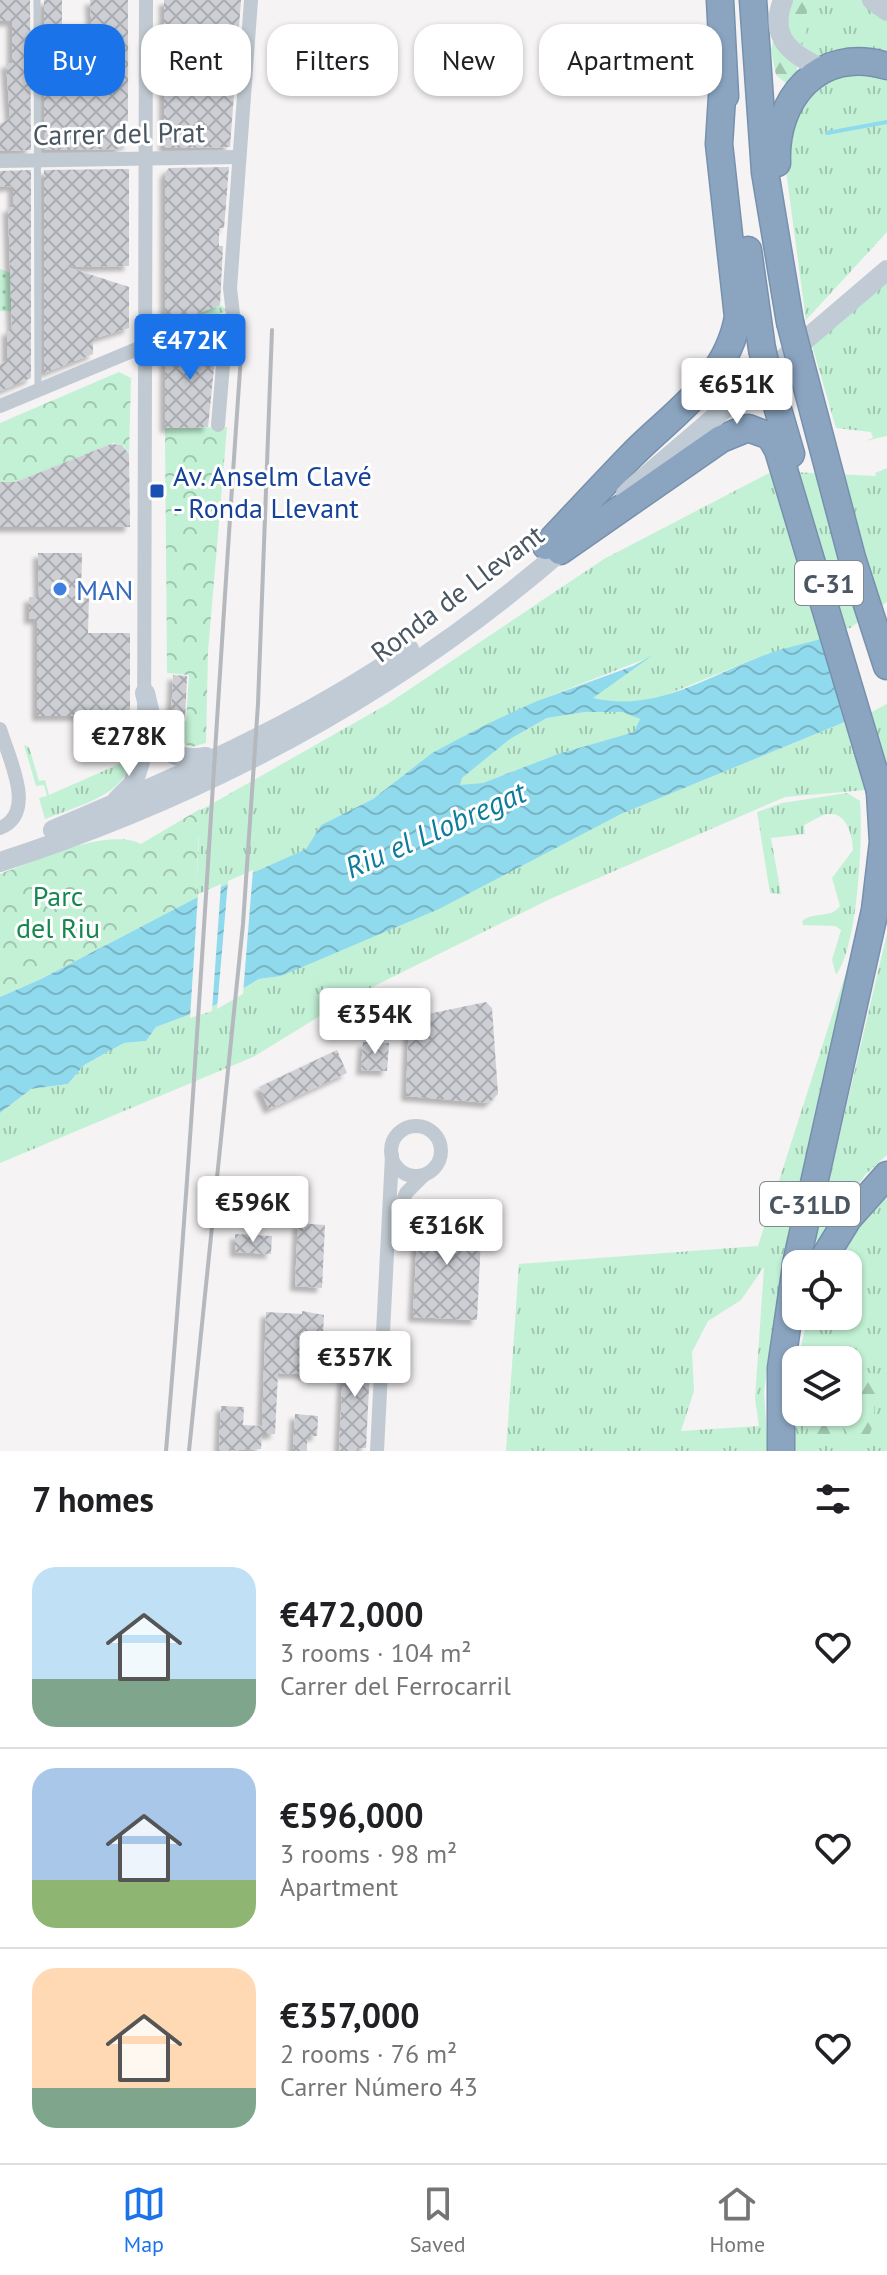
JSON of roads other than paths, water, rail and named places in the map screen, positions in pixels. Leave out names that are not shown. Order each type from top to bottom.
[{"type":"highway","name":"C-31","points":[[720,0],[723,81],[762,349],[784,449],[870,728],[887,763]]},
{"type":"highway","name":"C-31","points":[[753,0],[765,172],[790,322],[819,438],[887,666]]},
{"type":"highway","points":[[776,247],[780,202],[776,138],[788,102],[823,69],[849,60],[887,66]]},
{"type":"highway","points":[[553,548],[633,454],[707,384],[724,359],[735,334],[738,317],[719,144],[723,81]]},
{"type":"highway","points":[[553,548],[736,431],[756,429],[770,436],[784,449]]},
{"type":"highway","name":"C-31LD","points":[[799,1250],[872,932],[883,842],[880,791],[870,728]]},
{"type":"highway","points":[[829,1250],[848,1219],[887,1175]]},
{"type":"highway","name":"C-31LD","points":[[781,1451],[783,1354],[787,1330]]},
{"type":"highway","points":[[780,1423],[786,1368],[796,1330]]},
{"type":"main road","points":[[783,0],[779,12],[780,38],[802,60],[823,69]]},
{"type":"main road","points":[[872,0],[887,11]]},
{"type":"main road","name":"Ronda de Llevant","points":[[0,862],[182,793],[272,751],[376,690],[487,611],[553,548],[887,256]]},
{"type":"main road","name":"Ronda de Llevant","points":[[0,848],[160,783],[370,676],[553,548],[887,270]]},
{"type":"main road","points":[[145,693],[156,733],[166,751],[184,759],[218,756]]},
{"type":"main road","points":[[144,749],[149,769],[160,783],[182,793]]},
{"type":"main road","points":[[111,805],[133,784],[144,749]]},
{"type":"street","points":[[144,749],[146,0]]},
{"type":"street","points":[[218,425],[225,341],[233,314],[230,288],[251,0]]},
{"type":"street","name":"Carrer del Prat","points":[[0,161],[238,157]]},
{"type":"street","points":[[0,406],[144,346]]},
{"type":"street","points":[[0,729],[4,760],[21,802],[13,820],[0,828]]},
{"type":"street","points":[[377,1451],[393,1143],[404,1130],[416,1127],[428,1130],[439,1142],[441,1153],[437,1165],[412,1185],[400,1206],[387,1267]]},
{"type":"street","points":[[392,1155],[403,1172],[424,1175]]},
{"type":"lane","points":[[37,0],[38,389]]},
{"type":"water","name":"Riu el Llobregat","points":[[852,631],[887,699],[840,724],[621,814],[439,909],[281,976],[259,979],[215,1005],[156,1027],[146,1041],[124,1043],[84,1065],[68,1084],[31,1089],[0,1113],[0,997],[41,979],[196,898],[306,849],[321,825],[373,799],[432,753],[537,701],[633,666],[653,655],[593,698],[636,701],[657,697],[677,692],[768,654]],"holes":[[[585,712],[622,712],[640,719],[634,732],[558,754],[483,783],[460,785],[462,778],[510,739],[547,718]]]},
{"type":"waterway","points":[[827,133],[887,122]]},
{"type":"railway","points":[[166,1451],[188,1170],[243,328]]},
{"type":"railway","points":[[189,1451],[243,924],[258,704],[272,330]]},
{"type":"place","name":"Av. Anselm Clavé - Ronda Llevant","points":[[157,491]]},
{"type":"place","name":"MAN","points":[[60,589]]},
{"type":"park label","name":"Parc del Riu","points":[[58,911]]}]
